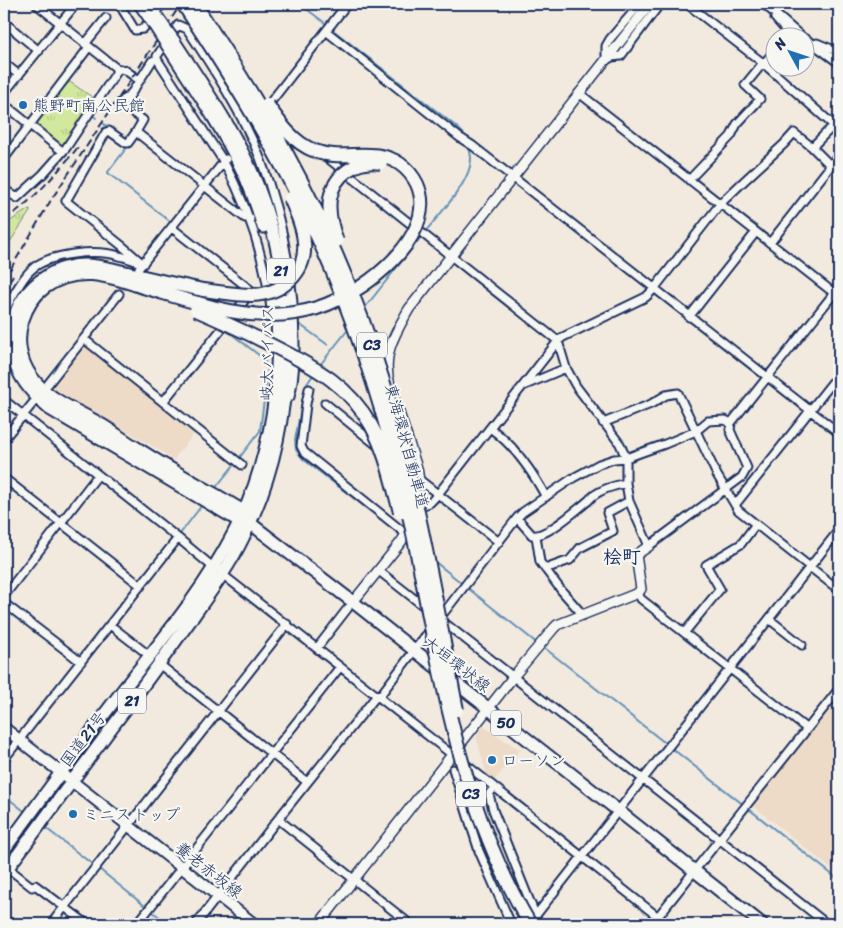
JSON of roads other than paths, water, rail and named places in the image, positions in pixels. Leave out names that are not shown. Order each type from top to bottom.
[{"type":"highway","name":"東海環状自動車道","points":[[183,4],[241,94],[279,161],[315,231],[348,308],[364,352],[400,479],[436,655],[473,801],[501,870],[519,907],[531,922]]},
{"type":"highway","name":"東海環状自動車道","points":[[195,4],[268,121],[306,191],[328,237],[373,347],[388,393],[410,475],[468,756],[492,832],[531,922]]},
{"type":"highway","points":[[195,4],[272,112],[293,137],[308,149],[328,155],[373,154],[390,158],[411,174],[421,199],[421,208],[411,236],[402,249],[378,274],[360,287],[340,299],[298,313],[267,316],[232,312],[199,300],[133,271],[105,276],[71,275],[61,278],[43,289],[29,305],[21,325],[19,346],[21,357],[31,377],[54,398],[102,426],[244,519]]},
{"type":"highway","points":[[198,27],[283,181],[303,232],[304,242],[304,252],[299,269],[294,276],[272,292],[199,300]]},
{"type":"highway","points":[[199,300],[242,307],[282,308],[311,303],[325,298],[336,293],[350,285],[357,281],[369,273],[390,253],[406,232],[411,221],[414,204],[411,188],[404,176],[392,167],[370,162],[362,163],[347,170],[332,190],[330,199],[330,211],[336,237],[351,280],[355,288],[366,316],[388,393]]},
{"type":"highway","points":[[133,271],[199,300],[267,342],[313,367],[346,391],[364,414],[375,434],[384,458],[436,655]]},
{"type":"main road","name":"岐大バイパス","points":[[140,4],[153,9],[241,166],[258,212],[271,260],[276,289],[278,365],[276,390],[265,449],[244,519]]},
{"type":"main road","name":"岐大バイパス","points":[[171,44],[220,112],[248,163],[266,209],[279,258],[284,288],[286,363],[281,424],[266,483],[244,519]]},
{"type":"main road","name":"国道21号","points":[[4,850],[198,592],[218,571],[242,540],[244,519]]},
{"type":"main road","name":"大垣環状線","points":[[244,519],[351,605],[414,650],[762,924]]},
{"type":"main road","name":"国道21号","points":[[9,870],[71,781],[207,598],[218,571]]},
{"type":"main road","name":"養老赤坂線","points":[[4,728],[254,924]]},
{"type":"street","points":[[36,4],[116,68],[125,70],[139,80]]},
{"type":"street","points":[[4,94],[76,4]]},
{"type":"street","points":[[119,4],[135,30],[143,29],[153,9]]},
{"type":"street","points":[[246,133],[348,4]]},
{"type":"street","points":[[606,60],[606,46],[610,39],[640,4]]},
{"type":"street","points":[[316,648],[379,571],[406,534],[412,524],[418,505],[419,480],[386,364],[394,335],[409,309],[650,4]]},
{"type":"street","points":[[606,60],[621,56],[660,4]]},
{"type":"street","points":[[687,4],[763,64],[837,128],[812,147]]},
{"type":"street","points":[[766,6],[781,28]]},
{"type":"street","points":[[766,6],[791,28]]},
{"type":"street","points":[[4,159],[6,149],[30,125],[106,18]]},
{"type":"street","points":[[4,22],[39,51]]},
{"type":"street","points":[[133,271],[121,245],[66,201],[106,132],[128,143],[136,132],[143,120],[129,110],[128,100],[130,94],[152,61],[157,59],[157,56],[178,25],[186,29],[214,71],[260,157],[270,185],[292,284],[295,357],[290,397],[283,402]]},
{"type":"street","points":[[326,31],[839,434]]},
{"type":"street","points":[[816,44],[839,52]]},
{"type":"street","points":[[816,47],[839,64]]},
{"type":"street","points":[[157,59],[225,160],[250,218],[264,266],[272,320],[272,355],[274,362],[278,365]]},
{"type":"street","points":[[689,180],[731,136],[737,124],[760,99],[745,85],[766,61]]},
{"type":"street","points":[[4,63],[19,75]]},
{"type":"street","points":[[4,188],[17,198],[43,174],[62,151],[116,73],[116,68]]},
{"type":"street","points":[[214,71],[265,109],[558,341],[566,368],[576,386],[620,444],[626,458],[626,482],[629,501],[649,546]]},
{"type":"street","points":[[579,93],[837,295]]},
{"type":"street","points":[[120,103],[130,94]]},
{"type":"street","points":[[4,104],[62,151]]},
{"type":"street","points":[[136,132],[244,218],[250,218]]},
{"type":"street","points":[[418,505],[430,504],[558,341],[646,297],[720,204],[794,133],[812,147],[831,166]]},
{"type":"street","points":[[770,243],[839,156]]},
{"type":"street","points":[[133,271],[172,228],[225,160]]},
{"type":"street","points":[[163,402],[252,291],[172,228]]},
{"type":"street","points":[[689,316],[756,232]]},
{"type":"street","points":[[4,312],[29,271],[47,260],[72,254],[118,255],[133,271]]},
{"type":"street","points":[[319,924],[535,649],[557,625],[638,593],[641,589],[636,555],[742,477],[747,468],[730,430],[730,424],[837,295],[839,286]]},
{"type":"street","points":[[48,384],[119,294]]},
{"type":"street","points":[[84,339],[242,465]]},
{"type":"street","points":[[522,386],[566,368]]},
{"type":"street","points":[[4,369],[4,379]]},
{"type":"street","points":[[735,505],[839,374]]},
{"type":"street","points":[[309,389],[301,446],[304,452],[406,534]]},
{"type":"street","points":[[603,422],[651,404],[666,395],[678,393],[717,475],[738,510],[839,590]]},
{"type":"street","points":[[4,400],[667,924]]},
{"type":"street","points":[[325,402],[419,480],[499,542]]},
{"type":"street","points":[[4,439],[33,403]]},
{"type":"street","points":[[196,924],[307,782],[374,699],[382,693],[523,512],[573,478],[599,464],[614,459],[626,458],[696,431],[708,421],[725,420],[730,424]]},
{"type":"street","points":[[490,428],[500,435],[535,476],[546,497]]},
{"type":"street","points":[[4,596],[98,475]]},
{"type":"street","points":[[4,478],[141,586]]},
{"type":"street","points":[[517,518],[532,535],[536,536],[549,530],[588,501],[592,495],[626,482]]},
{"type":"street","points":[[545,569],[570,560],[580,548],[613,531],[607,514],[629,501]]},
{"type":"street","points":[[685,632],[720,589],[706,565],[741,544],[756,524]]},
{"type":"street","points":[[531,922],[839,530]]},
{"type":"street","points":[[536,536],[540,562],[583,615]]},
{"type":"street","points":[[4,759],[178,538]]},
{"type":"street","points":[[379,571],[827,924]]},
{"type":"street","points":[[638,593],[641,599],[807,729]]},
{"type":"street","points":[[4,603],[80,662]]},
{"type":"street","points":[[769,619],[802,645]]},
{"type":"street","points":[[51,924],[287,624]]},
{"type":"street","points":[[110,625],[150,656]]},
{"type":"street","points":[[159,664],[307,782]]},
{"type":"street","points":[[137,924],[340,666]]},
{"type":"street","points":[[652,924],[839,689]]},
{"type":"street","points":[[453,769],[485,864],[511,924]]},
{"type":"street","points":[[494,788],[489,794],[531,922]]},
{"type":"street","points":[[469,820],[494,810]]},
{"type":"street","points":[[278,819],[410,924]]},
{"type":"street","points":[[9,870],[32,886],[35,885],[87,924]]},
{"type":"street","points":[[531,922],[539,924]]},
{"type":"waterway","points":[[300,4],[325,23]]},
{"type":"waterway","points":[[333,30],[453,124],[464,135]]},
{"type":"waterway","points":[[4,108],[24,125]]},
{"type":"waterway","points":[[63,145],[86,111]]},
{"type":"waterway","points":[[91,114],[96,118]]},
{"type":"waterway","points":[[104,124],[110,129]]},
{"type":"waterway","points":[[31,131],[49,145]]},
{"type":"waterway","points":[[128,146],[108,173],[171,222]]},
{"type":"waterway","points":[[426,231],[454,197],[466,177],[471,159],[469,147]]},
{"type":"waterway","points":[[178,228],[257,290]]},
{"type":"waterway","points":[[363,310],[421,237]]},
{"type":"waterway","points":[[299,324],[328,345]]},
{"type":"waterway","points":[[320,365],[350,327]]},
{"type":"waterway","points":[[229,332],[264,359],[268,369],[260,431],[240,457]]},
{"type":"waterway","points":[[313,375],[305,387],[295,440],[296,450],[303,459],[396,531]]},
{"type":"waterway","points":[[217,486],[233,466]]},
{"type":"waterway","points":[[180,534],[202,505]]},
{"type":"waterway","points":[[434,561],[538,644]]},
{"type":"waterway","points":[[542,646],[839,880]]},
{"type":"waterway","points":[[496,794],[578,858]]},
{"type":"waterway","points":[[4,795],[24,811]]},
{"type":"waterway","points":[[47,829],[92,864]]},
{"type":"waterway","points":[[582,861],[607,881]]},
{"type":"waterway","points":[[99,869],[145,906]]},
{"type":"waterway","points":[[153,912],[168,924]]},
{"type":"tunnel","points":[[236,146],[245,135]]},
{"type":"railway","points":[[4,280],[51,200],[181,4]]},
{"type":"railway","points":[[4,220],[36,195],[80,145]]},
{"type":"railway","points":[[4,291],[13,275]]},
{"type":"place","name":"熊野町南公民館","points":[[23,105]]},
{"type":"place","name":"ローソン","points":[[492,760]]},
{"type":"place","name":"ミニストップ","points":[[73,814]]},
{"type":"district","name":"桧町","points":[[622,556]]}]
